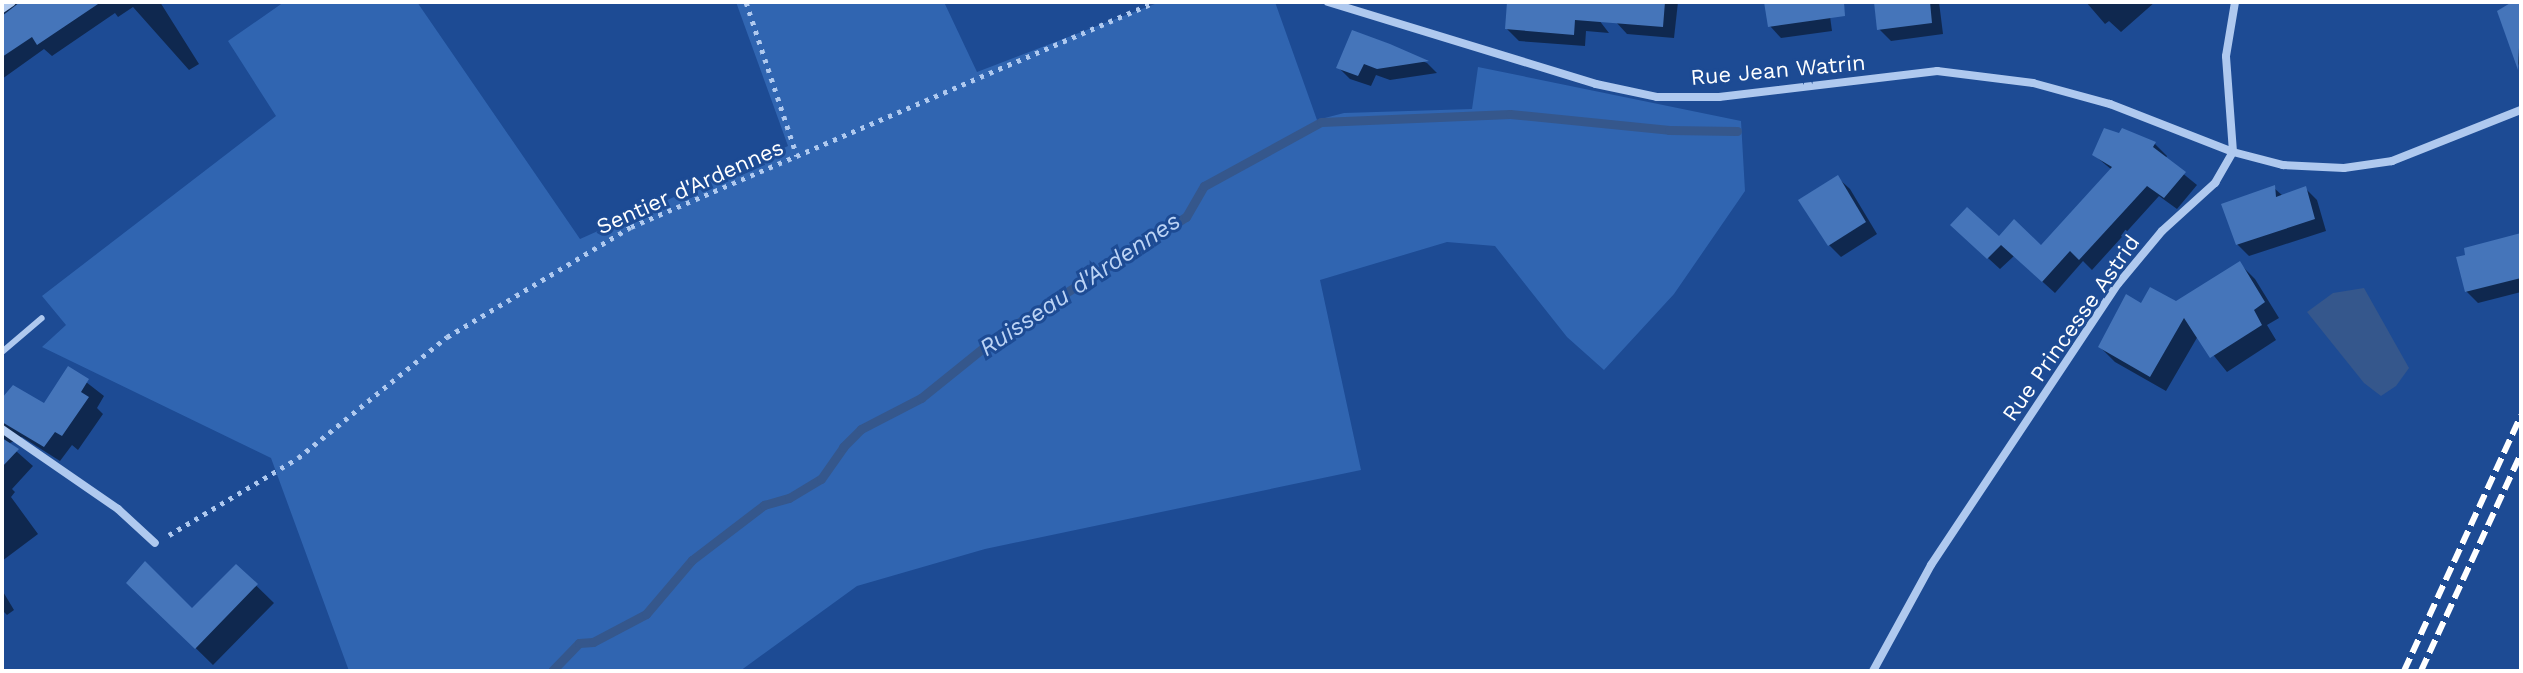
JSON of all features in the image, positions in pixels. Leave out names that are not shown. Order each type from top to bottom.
[{"type":"street","points":[[2,9],[12,2]]},
{"type":"street","name":"Rue Jean Watrin","points":[[1328,2],[1596,84],[1657,97],[1719,97],[1937,71],[2033,83],[2110,104],[2233,152]]},
{"type":"street","points":[[2235,2],[2226,56],[2233,152],[2283,165],[2344,168],[2380,163],[2460,136],[2521,110]]},
{"type":"street","name":"Rue Princesse Astrid","points":[[1873,671],[1931,565],[2118,284],[2162,231],[2215,183],[2233,152]]},
{"type":"street","points":[[2,429],[118,509],[155,543]]},
{"type":"lane","points":[[2,352],[42,318]]},
{"type":"path","points":[[746,2],[797,156]]},
{"type":"path","name":"Sentier d'Ardennes","points":[[155,543],[298,458],[447,337],[631,227],[967,80],[1155,2]]},
{"type":"shaded area","points":[[284,2],[417,2],[580,239],[788,146],[736,2],[944,2],[977,72],[1160,2],[1275,2],[1317,120],[1344,113],[1472,109],[1478,67],[1741,121],[1745,191],[1674,294],[1604,370],[1567,337],[1495,246],[1447,242],[1320,280],[1361,470],[985,549],[857,586],[740,671],[349,671],[271,458],[42,347],[66,325],[42,296],[276,116],[228,41]]},
{"type":"shaded area","points":[[2364,288],[2409,368],[2396,386],[2381,396],[2364,383],[2307,312],[2333,293]]},
{"type":"building","points":[[20,2],[101,2],[37,45],[32,37],[2,57],[2,16]]},
{"type":"building","points":[[1507,2],[1665,2],[1663,27],[1575,20],[1574,35],[1505,29]]},
{"type":"building","points":[[1764,2],[1844,2],[1845,16],[1768,27]]},
{"type":"building","points":[[1874,2],[1930,2],[1932,23],[1877,30]]},
{"type":"building","points":[[2512,2],[2521,2],[2518,70],[2497,11]]},
{"type":"building","points":[[1352,30],[1429,61],[1377,69],[1364,64],[1358,76],[1336,68]]},
{"type":"building","points":[[2104,128],[2119,133],[2122,128],[2156,142],[2153,147],[2186,172],[2164,198],[2147,186],[2079,260],[2070,251],[2042,282],[2001,245],[1987,259],[1950,225],[1967,207],[1999,236],[2014,219],[2041,245],[2112,167],[2092,155]]},
{"type":"building","points":[[1838,175],[1866,222],[1828,246],[1798,200]]},
{"type":"building","points":[[2275,185],[2276,197],[2306,186],[2315,219],[2236,245],[2221,204]]},
{"type":"building","points":[[2521,233],[2521,278],[2465,292],[2456,257],[2465,255],[2464,248]]},
{"type":"building","points":[[2240,261],[2265,302],[2254,310],[2262,325],[2210,358],[2184,318],[2150,377],[2098,347],[2126,294],[2141,303],[2150,287],[2176,301]]},
{"type":"building","points":[[68,366],[89,379],[81,392],[89,397],[62,436],[55,432],[44,447],[2,422],[2,398],[13,385],[44,403]]},
{"type":"building","points":[[2,438],[19,449],[2,467]]},
{"type":"building","points":[[145,561],[192,608],[236,564],[258,584],[195,649],[126,583]]},
{"type":"waterway","name":"Ruisseau d'Ardennes","points":[[552,671],[579,643],[593,642],[646,614],[692,560],[764,505],[789,498],[821,479],[843,447],[861,429],[921,398],[999,335],[1186,217],[1204,186],[1321,122],[1510,114],[1669,130],[1737,131]]},
{"type":"railway","points":[[2404,671],[2521,416]]},
{"type":"railway","points":[[2421,671],[2521,454]]}]
